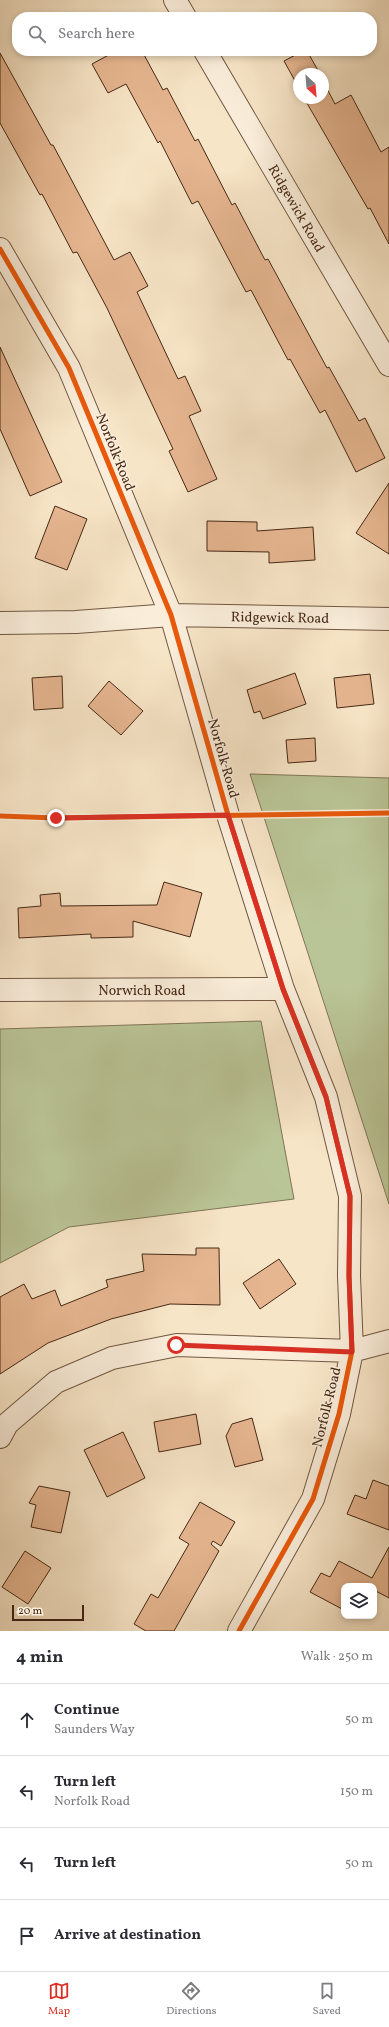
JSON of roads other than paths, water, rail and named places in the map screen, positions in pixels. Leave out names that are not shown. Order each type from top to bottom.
[{"type":"street","points":[[174,0],[181,12]]},
{"type":"street","name":"Ridgewick Road","points":[[207,56],[389,365]]},
{"type":"street","name":"Norfolk Road","points":[[0,249],[69,368],[171,615],[228,815],[283,989],[326,1097],[350,1196],[349,1276],[352,1352],[339,1414],[314,1499],[239,1631]]},
{"type":"street","name":"Ridgewick Road","points":[[0,623],[76,622],[171,615],[389,620]]},
{"type":"street","name":"Norwich Road","points":[[0,990],[283,989]]},
{"type":"street","points":[[0,1437],[7,1424],[56,1382],[112,1358],[176,1345],[352,1352],[389,1341]]}]
